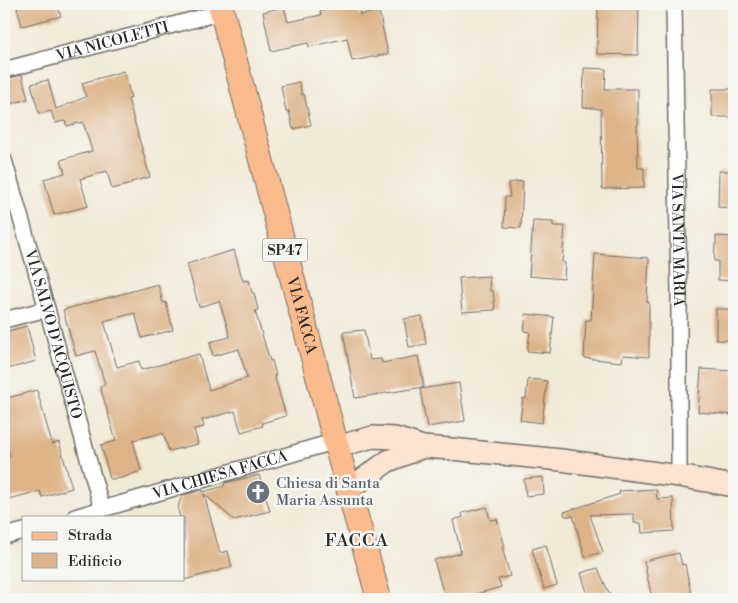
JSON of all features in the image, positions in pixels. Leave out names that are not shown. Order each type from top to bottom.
[{"type":"main road","name":"VIA FACCA","points":[[221,8],[379,599]]},
{"type":"main road","points":[[337,445],[373,437],[395,438],[423,447],[451,448],[561,460],[679,476],[734,486]]},
{"type":"main road","points":[[349,489],[388,461],[423,447]]},
{"type":"street","name":"VIA SANTA MARIA","points":[[674,4],[679,304],[679,476]]},
{"type":"street","name":"VIA NICOLETTI","points":[[4,70],[221,8]]},
{"type":"street","name":"VIA SALVO D'ACQUISTO","points":[[4,160],[102,509]]},
{"type":"street","points":[[4,320],[47,309]]},
{"type":"street","name":"VIA CHIESA FACCA","points":[[79,516],[337,445]]},
{"type":"street","points":[[4,536],[22,532]]},
{"type":"building","points":[[16,4],[57,4],[61,16],[22,26]]},
{"type":"building","points":[[357,4],[360,15],[379,11],[388,54],[352,61],[347,38],[309,47],[308,43],[271,51],[263,12],[284,7],[288,22],[321,15],[320,11]]},
{"type":"building","points":[[598,4],[639,4],[638,55],[597,54]]},
{"type":"building","points":[[584,68],[606,69],[605,89],[638,89],[638,168],[644,168],[644,188],[602,189],[601,109],[583,107]]},
{"type":"building","points":[[124,71],[131,98],[128,99],[150,177],[112,189],[107,171],[80,179],[88,206],[54,215],[44,179],[65,173],[61,160],[92,151],[83,122],[67,126],[65,121],[55,123],[51,111],[39,114],[31,84],[48,80],[56,109],[86,97],[82,83]]},
{"type":"building","points":[[22,75],[28,99],[4,106],[4,79]]},
{"type":"building","points":[[299,82],[302,95],[304,94],[311,125],[293,129],[289,111],[286,112],[281,86]]},
{"type":"building","points":[[712,89],[734,89],[734,117],[712,117]]},
{"type":"building","points":[[719,171],[734,171],[734,208],[718,207]]},
{"type":"building","points":[[523,181],[521,228],[504,227],[505,197],[510,197],[508,183]]},
{"type":"building","points":[[533,221],[553,222],[553,226],[565,226],[562,262],[565,263],[564,279],[529,276]]},
{"type":"building","points":[[716,236],[734,237],[734,281],[718,280],[718,261],[714,261]]},
{"type":"building","points":[[234,250],[243,281],[249,280],[252,293],[254,293],[258,310],[255,311],[270,361],[272,360],[276,375],[274,375],[286,416],[262,423],[263,426],[241,432],[235,411],[202,420],[204,427],[194,429],[198,444],[169,451],[163,433],[133,440],[141,471],[122,478],[110,479],[101,445],[116,441],[100,386],[105,384],[95,351],[76,356],[63,310],[158,284],[163,303],[166,302],[173,330],[142,338],[135,313],[104,321],[117,367],[139,361],[141,370],[199,354],[209,390],[247,378],[239,349],[213,356],[210,342],[230,337],[219,301],[199,307],[187,264]]},
{"type":"building","points":[[595,254],[649,258],[647,302],[649,302],[649,357],[623,355],[622,362],[584,358],[586,320],[591,320]]},
{"type":"building","points":[[489,276],[490,291],[493,291],[495,310],[462,312],[459,278]]},
{"type":"building","points":[[716,309],[734,309],[734,340],[716,340]]},
{"type":"building","points":[[526,314],[554,317],[550,353],[527,351],[530,332],[524,331]]},
{"type":"building","points":[[422,316],[426,344],[409,347],[404,319]]},
{"type":"building","points":[[27,326],[36,361],[4,370],[4,332]]},
{"type":"building","points":[[364,330],[370,360],[381,359],[382,363],[418,356],[424,387],[355,398],[343,332]]},
{"type":"building","points":[[701,369],[734,371],[734,415],[698,412]]},
{"type":"building","points":[[528,379],[547,381],[542,423],[520,420],[523,398],[526,399]]},
{"type":"building","points":[[459,383],[465,421],[427,427],[420,389]]},
{"type":"building","points":[[37,390],[52,444],[59,442],[72,488],[42,497],[40,491],[4,500],[4,457],[10,456],[4,434],[4,399]]},
{"type":"building","points":[[259,475],[270,511],[234,520],[204,494],[220,553],[228,551],[232,567],[185,580],[185,516],[180,516],[179,503],[183,495],[224,486],[225,483]]},
{"type":"building","points":[[543,477],[544,494],[526,496],[524,479]]},
{"type":"building","points":[[656,489],[657,499],[673,498],[674,531],[642,533],[641,523],[634,523],[634,514],[590,515],[603,552],[585,557],[573,516],[565,516],[564,512],[620,494],[619,491]]},
{"type":"building","points":[[487,507],[490,520],[497,519],[505,547],[502,547],[510,576],[498,579],[501,587],[469,596],[470,599],[445,599],[434,560],[461,553],[453,520],[463,517],[462,513]]},
{"type":"building","points":[[546,545],[557,585],[544,589],[532,549]]},
{"type":"building","points":[[679,553],[682,565],[685,564],[692,599],[652,599],[644,561]]},
{"type":"building","points":[[598,568],[612,599],[589,599],[581,573]]},
{"type":"place","name":"Chiesa di Santa Maria Assunta","points":[[258,492]]},
{"type":"district","name":"FACCA","points":[[357,540]]}]
